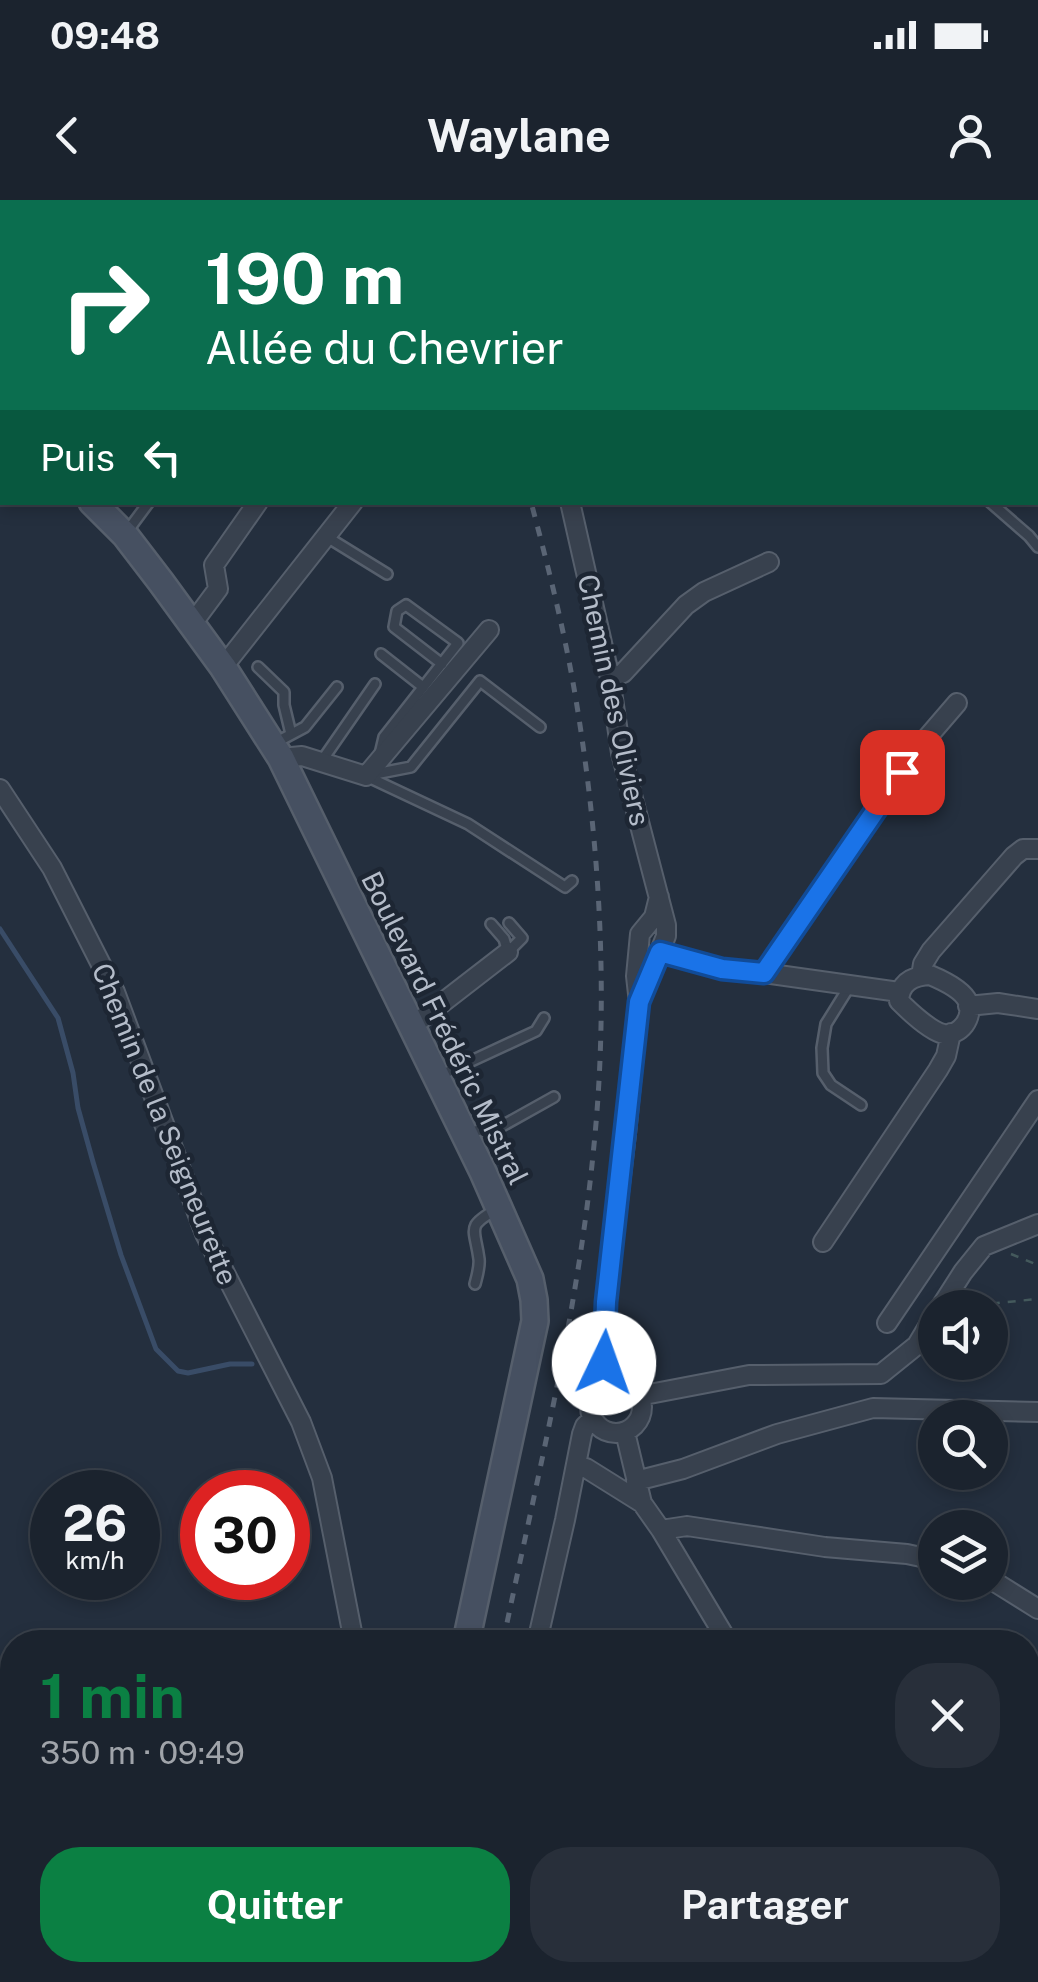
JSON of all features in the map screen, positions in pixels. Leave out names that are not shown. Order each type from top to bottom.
[{"type":"main road","name":"Boulevard Frédéric Mistral","points":[[95,505],[125,535],[281,745],[530,1279],[535,1322],[469,1630]]},
{"type":"street","points":[[192,624],[218,589],[214,565],[256,505]]},
{"type":"street","points":[[223,667],[351,505]]},
{"type":"street","name":"Chemin des Oliviers","points":[[571,505],[610,678],[621,753],[666,925],[666,936],[639,1002]]},
{"type":"street","points":[[610,678],[623,673],[686,605],[704,592],[769,562]]},
{"type":"street","points":[[281,745],[321,762],[372,769],[489,630]]},
{"type":"street","points":[[764,973],[920,746],[957,704]]},
{"type":"street","name":"Chemin de la Seigneurette","points":[[0,789],[52,868],[115,992],[205,1234],[302,1422],[322,1478],[352,1630]]},
{"type":"street","points":[[922,976],[923,964],[940,940],[1014,856],[1036,846]]},
{"type":"street","name":"Chemin des Oliviers","points":[[606,1383],[606,1302],[639,1002],[636,976],[640,934],[654,916],[659,897]]},
{"type":"street","points":[[412,1027],[508,952]]},
{"type":"street","points":[[660,952],[722,969],[900,992]]},
{"type":"street","points":[[922,976],[938,978],[968,1002],[969,1016],[958,1032],[946,1035],[936,1031],[900,1001],[906,982],[922,976]]},
{"type":"street","points":[[968,1006],[998,1003],[1038,1009]]},
{"type":"street","points":[[823,1242],[938,1070],[951,1033]]},
{"type":"street","points":[[887,1323],[1038,1100]]},
{"type":"street","points":[[951,1290],[984,1246],[1038,1224]]},
{"type":"street","points":[[640,1396],[749,1375],[881,1374],[918,1343]]},
{"type":"street","points":[[606,1383],[625,1383],[640,1396],[640,1417],[624,1432],[602,1430],[592,1419],[591,1398],[606,1383]]},
{"type":"street","points":[[636,1481],[683,1469],[777,1434],[873,1408],[1038,1412]]},
{"type":"street","points":[[540,1630],[582,1434],[592,1419]]},
{"type":"street","points":[[624,1432],[642,1503],[721,1630]]},
{"type":"street","points":[[576,1466],[586,1468],[642,1503]]},
{"type":"street","points":[[661,1530],[687,1526],[918,1556]]},
{"type":"street","points":[[1008,1591],[1038,1609]]},
{"type":"lane","points":[[125,535],[146,505]]},
{"type":"lane","points":[[993,505],[1038,547]]},
{"type":"lane","points":[[328,537],[387,574]]},
{"type":"lane","points":[[372,769],[384,736],[423,688],[442,664],[458,643],[406,605],[397,611],[394,627],[442,664]]},
{"type":"lane","points":[[380,654],[423,688]]},
{"type":"lane","points":[[258,667],[284,692],[281,745]]},
{"type":"lane","points":[[372,769],[411,767],[480,681],[540,727]]},
{"type":"lane","points":[[321,762],[375,684]]},
{"type":"lane","points":[[281,745],[304,728],[337,687]]},
{"type":"lane","points":[[372,769],[468,824],[565,887],[572,881]]},
{"type":"lane","points":[[491,924],[504,939],[508,952],[522,938],[509,924]]},
{"type":"lane","points":[[851,985],[826,1024],[823,1073],[831,1085],[861,1105]]},
{"type":"lane","points":[[436,1077],[536,1031],[544,1018]]},
{"type":"lane","points":[[464,1133],[502,1126],[554,1097]]},
{"type":"lane","points":[[475,1284],[480,1264],[473,1232],[477,1222],[500,1208]]},
{"type":"path","points":[[995,1242],[1001,1250],[1038,1264]]},
{"type":"path","points":[[1008,1302],[1038,1299]]},
{"type":"waterway","points":[[0,929],[58,1018],[93,1162],[121,1255],[156,1349],[178,1371],[188,1373],[230,1364],[252,1364]]},
{"type":"railway","points":[[506,1630],[578,1270],[594,1145],[601,1032],[600,919],[584,750],[566,646],[532,505]]},
{"type":"route","points":[[604,1363],[606,1302],[639,1002],[660,952],[722,969],[764,973],[902,772]]}]
